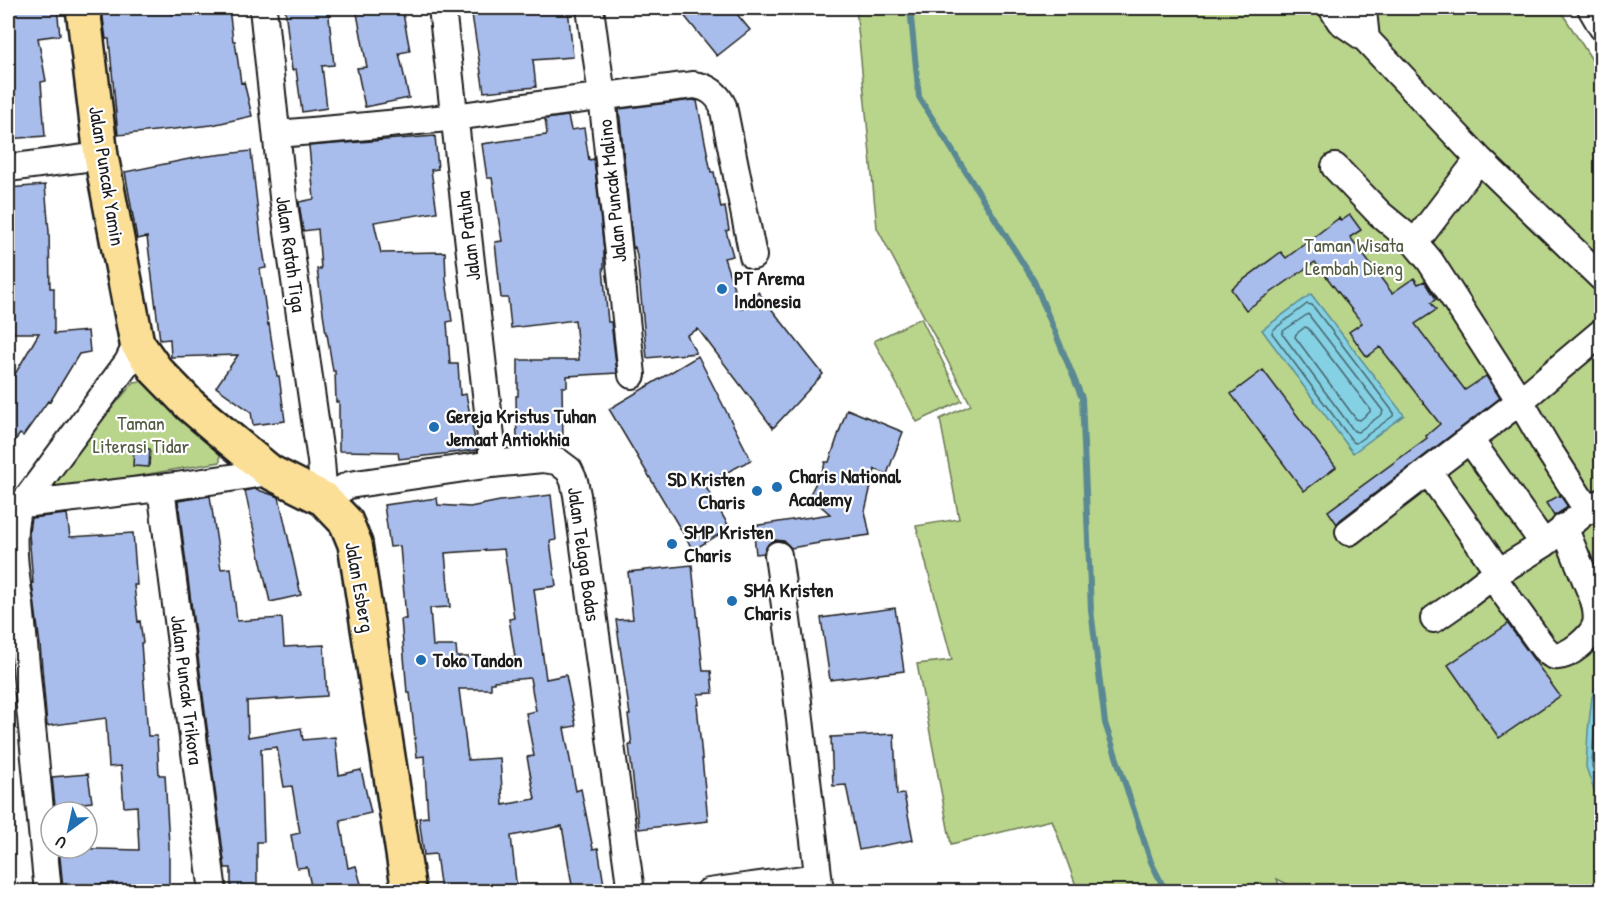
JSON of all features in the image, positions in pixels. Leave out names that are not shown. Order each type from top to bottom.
[{"type":"main road","name":"Jalan Puncak Yamin","points":[[82,8],[101,156],[137,343]]},
{"type":"main road","name":"Jalan Esberg","points":[[137,343],[156,370],[190,405],[230,440],[270,472],[324,499],[346,522],[355,544],[409,891]]},
{"type":"street","name":"Jalan Ratah Tiga","points":[[263,8],[283,197],[321,461],[324,499]]},
{"type":"street","name":"Jalan Patuha","points":[[442,8],[492,446],[492,464]]},
{"type":"street","name":"Jalan Puncak Malino","points":[[590,8],[602,96],[632,375]]},
{"type":"street","points":[[1332,8],[1340,21],[1366,39],[1479,159],[1602,278]]},
{"type":"street","points":[[1361,8],[1366,39]]},
{"type":"street","points":[[1591,8],[1602,27]]},
{"type":"street","points":[[277,134],[357,128],[602,96],[694,85],[703,86],[720,98],[723,106],[753,256]]},
{"type":"street","points":[[8,168],[101,156]]},
{"type":"street","points":[[1415,243],[1479,159]]},
{"type":"street","points":[[1335,167],[1380,214],[1415,243],[1430,261],[1548,449],[1595,507],[1564,527],[1544,544],[1495,574],[1434,619]]},
{"type":"street","points":[[1349,532],[1520,402],[1602,332]]},
{"type":"street","points":[[48,891],[20,604],[12,580],[14,522],[17,512],[128,362],[137,343]]},
{"type":"street","points":[[1470,440],[1544,544]]},
{"type":"street","name":"Jalan Telaga Bodas","points":[[324,499],[349,485],[492,464],[542,459],[557,461],[569,470],[574,481],[631,891]]},
{"type":"street","points":[[1428,471],[1543,647],[1556,656],[1564,655],[1592,634],[1597,612],[1564,527]]},
{"type":"street","points":[[23,504],[161,488],[270,472]]},
{"type":"street","name":"Jalan Puncak Trikora","points":[[161,488],[213,891]]},
{"type":"street","points":[[709,891],[819,884],[795,674],[778,555]]},
{"type":"green space","name":"Taman Wisata Lembah Dieng","points":[[856,8],[1565,8],[1560,10],[1594,63],[1602,69],[1601,891],[1303,892],[1277,879],[1281,891],[1078,891],[1052,820],[951,844],[917,664],[952,660],[916,526],[959,519],[940,419],[971,405],[877,228]]},
{"type":"green space","points":[[921,318],[962,401],[917,422],[874,341]]},
{"type":"green space","name":"Taman Literasi Tidar","points":[[141,381],[220,454],[220,462],[53,490],[50,481],[134,382]]},
{"type":"water","points":[[1311,294],[1404,415],[1353,453],[1262,330]]},
{"type":"water","points":[[1601,671],[1602,806],[1598,802],[1586,767],[1592,697]]},
{"type":"building","points":[[8,8],[57,8],[60,35],[38,38],[46,81],[41,82],[45,136],[8,139]]},
{"type":"building","points":[[170,8],[171,14],[229,8],[241,83],[244,82],[252,116],[212,125],[118,135],[109,39],[106,39],[102,11]]},
{"type":"building","points":[[285,8],[328,8],[334,65],[322,66],[327,108],[302,112],[296,69],[292,70]]},
{"type":"building","points":[[356,8],[402,8],[410,51],[399,53],[409,98],[365,107],[357,68],[367,67]]},
{"type":"building","points":[[471,8],[568,8],[573,57],[533,60],[536,87],[484,92]]},
{"type":"building","points":[[678,8],[732,8],[750,30],[717,56]]},
{"type":"building","points":[[697,101],[711,172],[714,172],[721,208],[725,207],[729,230],[726,231],[733,256],[724,258],[741,309],[758,292],[823,374],[773,428],[698,329],[687,335],[696,353],[647,358],[619,109]]},
{"type":"building","points":[[568,116],[571,130],[584,128],[589,160],[594,159],[604,251],[603,268],[608,322],[611,322],[617,373],[567,376],[567,387],[562,387],[563,441],[517,442],[518,360],[579,360],[575,320],[511,328],[508,298],[501,298],[495,242],[502,241],[492,178],[487,178],[482,144],[546,135],[545,119]]},
{"type":"building","points":[[435,136],[438,169],[431,170],[437,212],[374,222],[381,253],[445,252],[446,280],[452,321],[447,322],[450,364],[458,364],[460,395],[466,394],[477,450],[399,459],[398,452],[339,451],[339,402],[336,402],[335,371],[333,371],[326,334],[317,269],[321,269],[318,229],[303,231],[299,202],[314,199],[309,146]]},
{"type":"building","points":[[251,151],[266,268],[260,269],[285,421],[253,425],[251,412],[216,387],[238,355],[171,357],[170,339],[160,340],[147,237],[137,239],[125,172],[199,157]]},
{"type":"building","points":[[45,185],[50,288],[54,288],[54,334],[88,331],[90,352],[79,354],[50,402],[48,401],[23,436],[20,434],[8,449],[8,386],[39,333],[8,333],[8,188]]},
{"type":"building","points":[[1350,215],[1361,230],[1350,237],[1392,293],[1414,278],[1418,284],[1425,281],[1436,299],[1431,303],[1436,310],[1415,324],[1465,390],[1486,376],[1500,398],[1337,524],[1328,511],[1427,438],[1426,436],[1440,424],[1380,347],[1367,357],[1349,332],[1362,323],[1315,262],[1246,310],[1231,289],[1281,252],[1286,258],[1339,218],[1341,221]]},
{"type":"building","points":[[698,356],[751,460],[704,484],[730,528],[693,550],[609,409]]},
{"type":"building","points":[[1263,370],[1336,467],[1304,491],[1231,394]]},
{"type":"building","points":[[847,409],[903,432],[887,474],[875,469],[865,511],[870,535],[791,548],[784,541],[775,540],[768,544],[764,553],[756,554],[753,526],[830,514],[809,496],[825,462],[829,462]]},
{"type":"building","points":[[134,448],[150,449],[149,467],[133,466]]},
{"type":"building","points":[[255,489],[279,497],[301,595],[270,602],[245,491]]},
{"type":"building","points":[[551,495],[556,540],[550,541],[556,586],[534,589],[546,679],[566,675],[576,726],[564,728],[576,791],[581,789],[593,849],[598,848],[605,891],[573,891],[562,826],[511,836],[517,891],[441,891],[436,854],[424,855],[419,818],[428,817],[424,756],[417,757],[410,693],[407,693],[401,619],[406,619],[400,546],[390,547],[384,505],[437,498],[438,505],[470,507]],"holes":[[[504,549],[514,618],[509,619],[515,657],[457,657],[456,646],[433,646],[430,608],[450,607],[445,553]],[[530,678],[536,711],[526,713],[534,756],[527,757],[535,799],[503,805],[500,758],[468,760],[459,689],[491,689],[491,683],[494,681]]]},
{"type":"building","points":[[1560,495],[1568,507],[1554,516],[1546,503]]},
{"type":"building","points":[[210,496],[221,569],[231,568],[237,621],[282,618],[284,647],[324,645],[327,696],[247,701],[248,737],[301,728],[303,740],[335,737],[339,775],[361,770],[371,813],[340,820],[348,868],[356,866],[363,891],[312,891],[307,867],[297,868],[291,835],[300,833],[292,786],[284,787],[277,747],[261,749],[264,842],[257,842],[257,891],[231,891],[231,868],[225,868],[178,501]]},
{"type":"building","points":[[67,514],[70,537],[133,533],[137,585],[134,585],[143,643],[141,643],[148,736],[157,736],[159,775],[165,775],[169,890],[113,890],[113,883],[63,888],[60,860],[99,860],[99,849],[139,850],[137,806],[124,807],[121,766],[109,767],[106,718],[47,726],[32,583],[29,534],[31,518]]},
{"type":"building","points":[[692,565],[703,671],[711,671],[713,693],[698,694],[699,705],[697,705],[708,821],[639,829],[629,745],[632,745],[628,715],[630,715],[616,620],[633,619],[628,572]]},
{"type":"building","points":[[895,608],[904,671],[830,680],[821,618]]},
{"type":"building","points":[[1508,624],[1560,696],[1499,738],[1448,665]]},
{"type":"building","points":[[894,734],[897,795],[904,794],[913,840],[859,850],[846,785],[833,786],[831,737]]},
{"type":"building","points":[[88,774],[92,800],[54,800],[52,777]]},
{"type":"waterway","points":[[910,8],[919,97],[1034,281],[1082,398],[1091,610],[1105,723],[1151,862],[1166,892]]},
{"type":"place","name":"PT Arema Indonesia","points":[[722,289]]},
{"type":"place","name":"Gereja Kristus Tuhan Jemaat Antiokhia","points":[[434,427]]},
{"type":"place","name":"Charis National Academy","points":[[777,487]]},
{"type":"place","name":"SD Kristen Charis","points":[[757,491]]},
{"type":"place","name":"SMP Kristen Charis","points":[[672,544]]},
{"type":"place","name":"SMA Kristen Charis","points":[[732,601]]},
{"type":"place","name":"Toko Tandon","points":[[421,660]]}]
